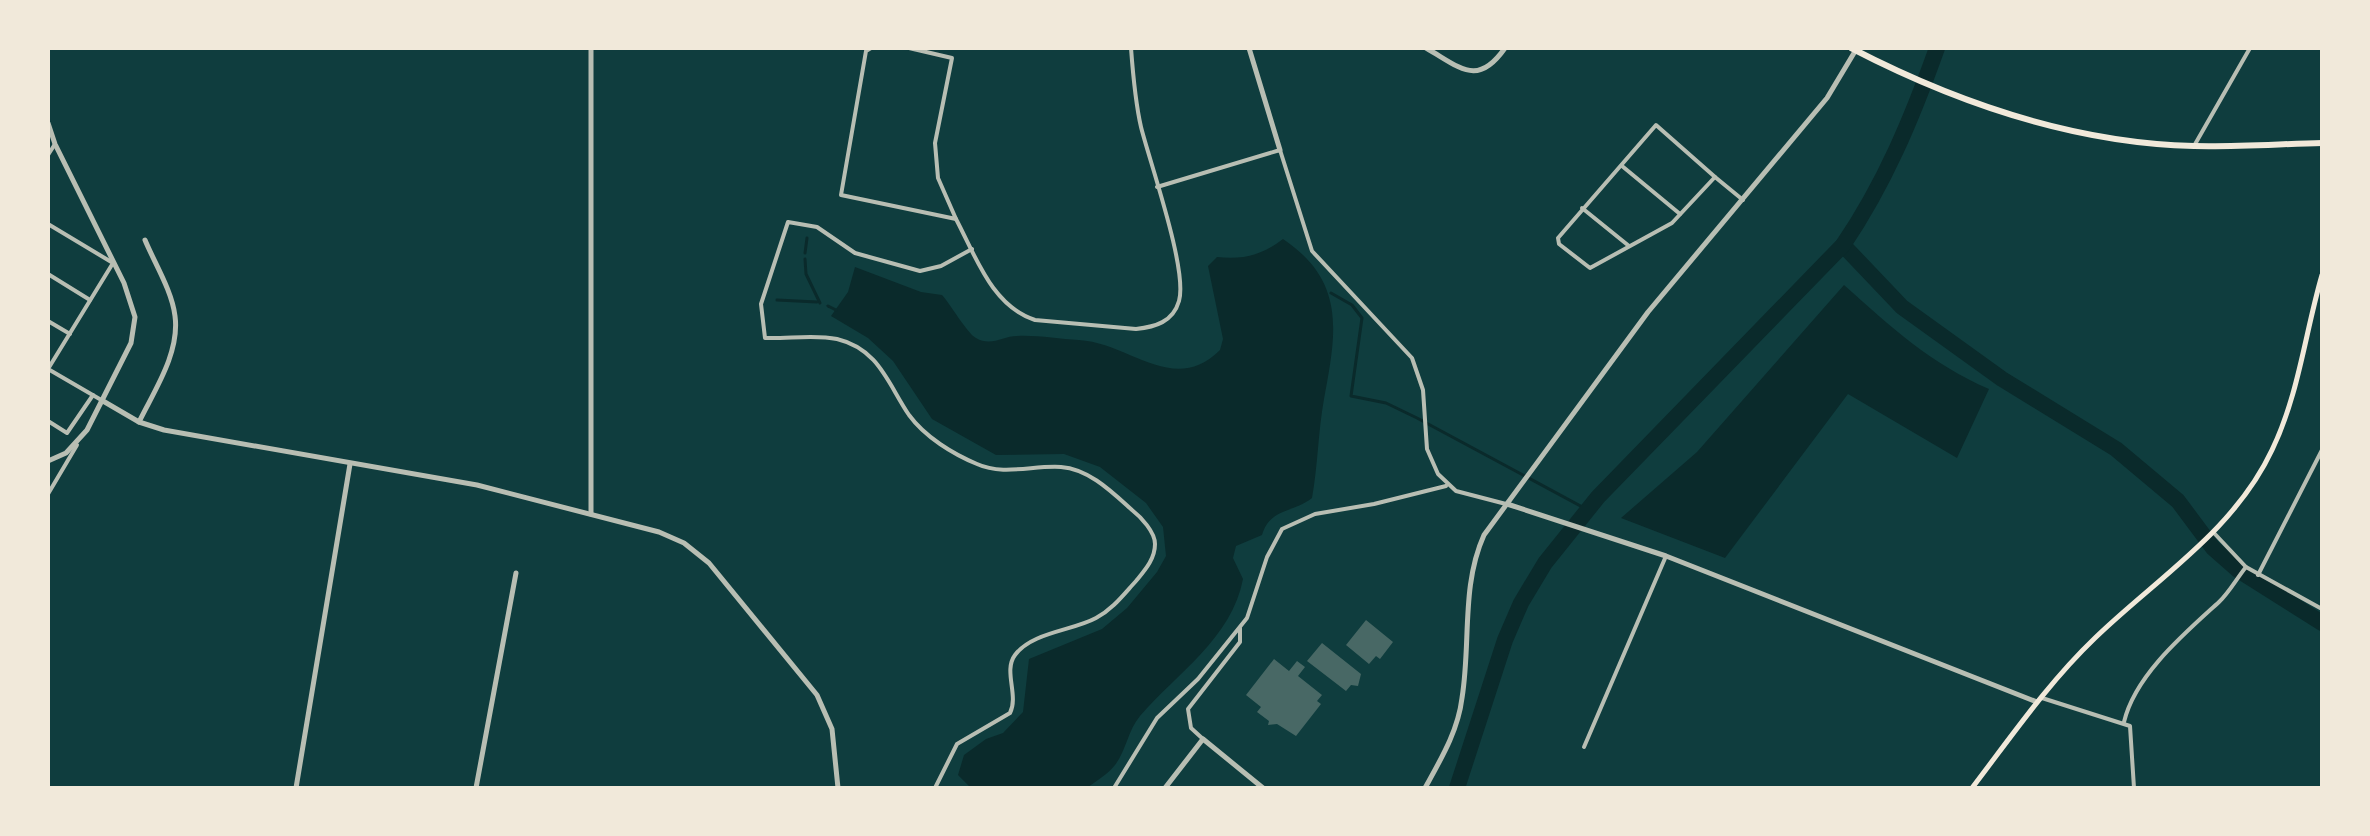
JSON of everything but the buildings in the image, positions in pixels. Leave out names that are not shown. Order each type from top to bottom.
[{"type":"highway","points":[[1851,48],[1945,92],[2050,126],[2142,142],[2194,146],[2322,143]]},
{"type":"main road","points":[[1972,788],[2039,700],[2098,635],[2214,533],[2272,451],[2298,376],[2322,275]]},
{"type":"street","points":[[591,48],[594,272],[591,514]]},
{"type":"street","points":[[871,48],[866,51],[841,195],[956,219]]},
{"type":"street","points":[[909,48],[952,58],[935,143],[938,178],[997,295],[1021,316],[1035,320],[1152,328],[1171,315],[1181,289],[1141,124],[1131,48]]},
{"type":"street","points":[[1249,48],[1312,251],[1412,358],[1423,390],[1427,449],[1447,486]]},
{"type":"street","points":[[1426,48],[1461,68],[1478,72],[1490,68],[1505,48]]},
{"type":"street","points":[[1425,788],[1456,729],[1463,697],[1474,559],[1484,535],[1648,312],[1827,98],[1857,48]]},
{"type":"street","points":[[2194,146],[2250,48]]},
{"type":"street","points":[[48,123],[135,317],[131,343],[103,401],[48,494]]},
{"type":"street","points":[[1715,177],[1672,223],[1590,268],[1559,244],[1558,238],[1582,208],[1656,125],[1743,200]]},
{"type":"street","points":[[48,155],[55,144]]},
{"type":"street","points":[[1157,187],[1280,150]]},
{"type":"street","points":[[1622,166],[1680,214]]},
{"type":"street","points":[[1582,208],[1629,246]]},
{"type":"street","points":[[935,788],[957,744],[1010,713],[1015,698],[1010,667],[1016,653],[1029,644],[1096,618],[1112,607],[1153,558],[1154,537],[1139,516],[1077,470],[1062,467],[994,469],[979,465],[951,450],[924,432],[909,414],[877,362],[861,348],[821,337],[765,338],[761,304],[788,222],[817,227],[843,247],[910,269],[938,268],[972,249]]},
{"type":"street","points":[[48,224],[113,263]]},
{"type":"street","points":[[139,422],[174,343],[175,317],[145,240]]},
{"type":"street","points":[[113,263],[48,369],[139,422],[350,464],[477,485],[659,532],[684,543],[709,563],[817,695],[832,729],[838,788]]},
{"type":"street","points":[[48,274],[90,300]]},
{"type":"street","points":[[48,321],[70,334]]},
{"type":"street","points":[[48,421],[67,433],[93,395]]},
{"type":"street","points":[[48,461],[77,445]]},
{"type":"street","points":[[2258,575],[2322,450]]},
{"type":"street","points":[[296,788],[350,464]]},
{"type":"street","points":[[1114,788],[1157,718],[1198,679],[1251,610],[1267,557],[1282,529],[1331,509],[1374,504],[1447,486],[1546,515],[1666,556],[2039,700],[2124,722],[2133,733],[2134,788]]},
{"type":"street","points":[[2214,533],[2246,567],[2322,609]]},
{"type":"street","points":[[1584,747],[1666,556]]},
{"type":"street","points":[[2124,722],[2139,687],[2204,612],[2219,602],[2246,567]]},
{"type":"street","points":[[476,788],[516,573]]},
{"type":"street","points":[[1240,626],[1240,642],[1188,709],[1191,728],[1263,788]]},
{"type":"street","points":[[1165,788],[1203,739]]},
{"type":"water","points":[[1283,239],[1304,256],[1318,273],[1332,311],[1332,353],[1312,498],[1276,515],[1262,535],[1236,546],[1233,558],[1243,579],[1227,619],[1201,654],[1140,716],[1119,759],[1105,774],[1087,788],[971,788],[958,775],[964,755],[986,739],[1003,733],[1023,712],[1029,659],[1102,629],[1127,608],[1157,572],[1166,556],[1163,527],[1146,503],[1100,467],[1064,454],[996,455],[932,419],[893,361],[868,338],[831,316],[848,292],[855,267],[921,292],[942,295],[968,331],[981,340],[1025,336],[1079,340],[1098,343],[1169,368],[1186,368],[1203,363],[1220,350],[1223,339],[1208,266],[1217,257],[1252,255]]},
{"type":"water","points":[[1844,285],[1930,356],[1989,389],[1957,458],[1848,394],[1725,558],[1621,518],[1697,452]]},
{"type":"waterway","points":[[1457,788],[1505,640],[1521,603],[1545,563],[1598,497],[1843,245],[1872,198],[1896,150],[1937,48]]},
{"type":"waterway","points":[[805,253],[807,238]]},
{"type":"waterway","points":[[1843,245],[1902,307],[2002,379],[2116,449],[2178,501],[2213,548],[2238,570],[2322,623]]},
{"type":"waterway","points":[[805,259],[806,274],[820,303]]},
{"type":"waterway","points":[[1331,293],[1352,305],[1362,318],[1351,396],[1386,403],[1588,510]]},
{"type":"waterway","points":[[777,300],[817,302]]},
{"type":"waterway","points":[[828,306],[836,310]]}]
